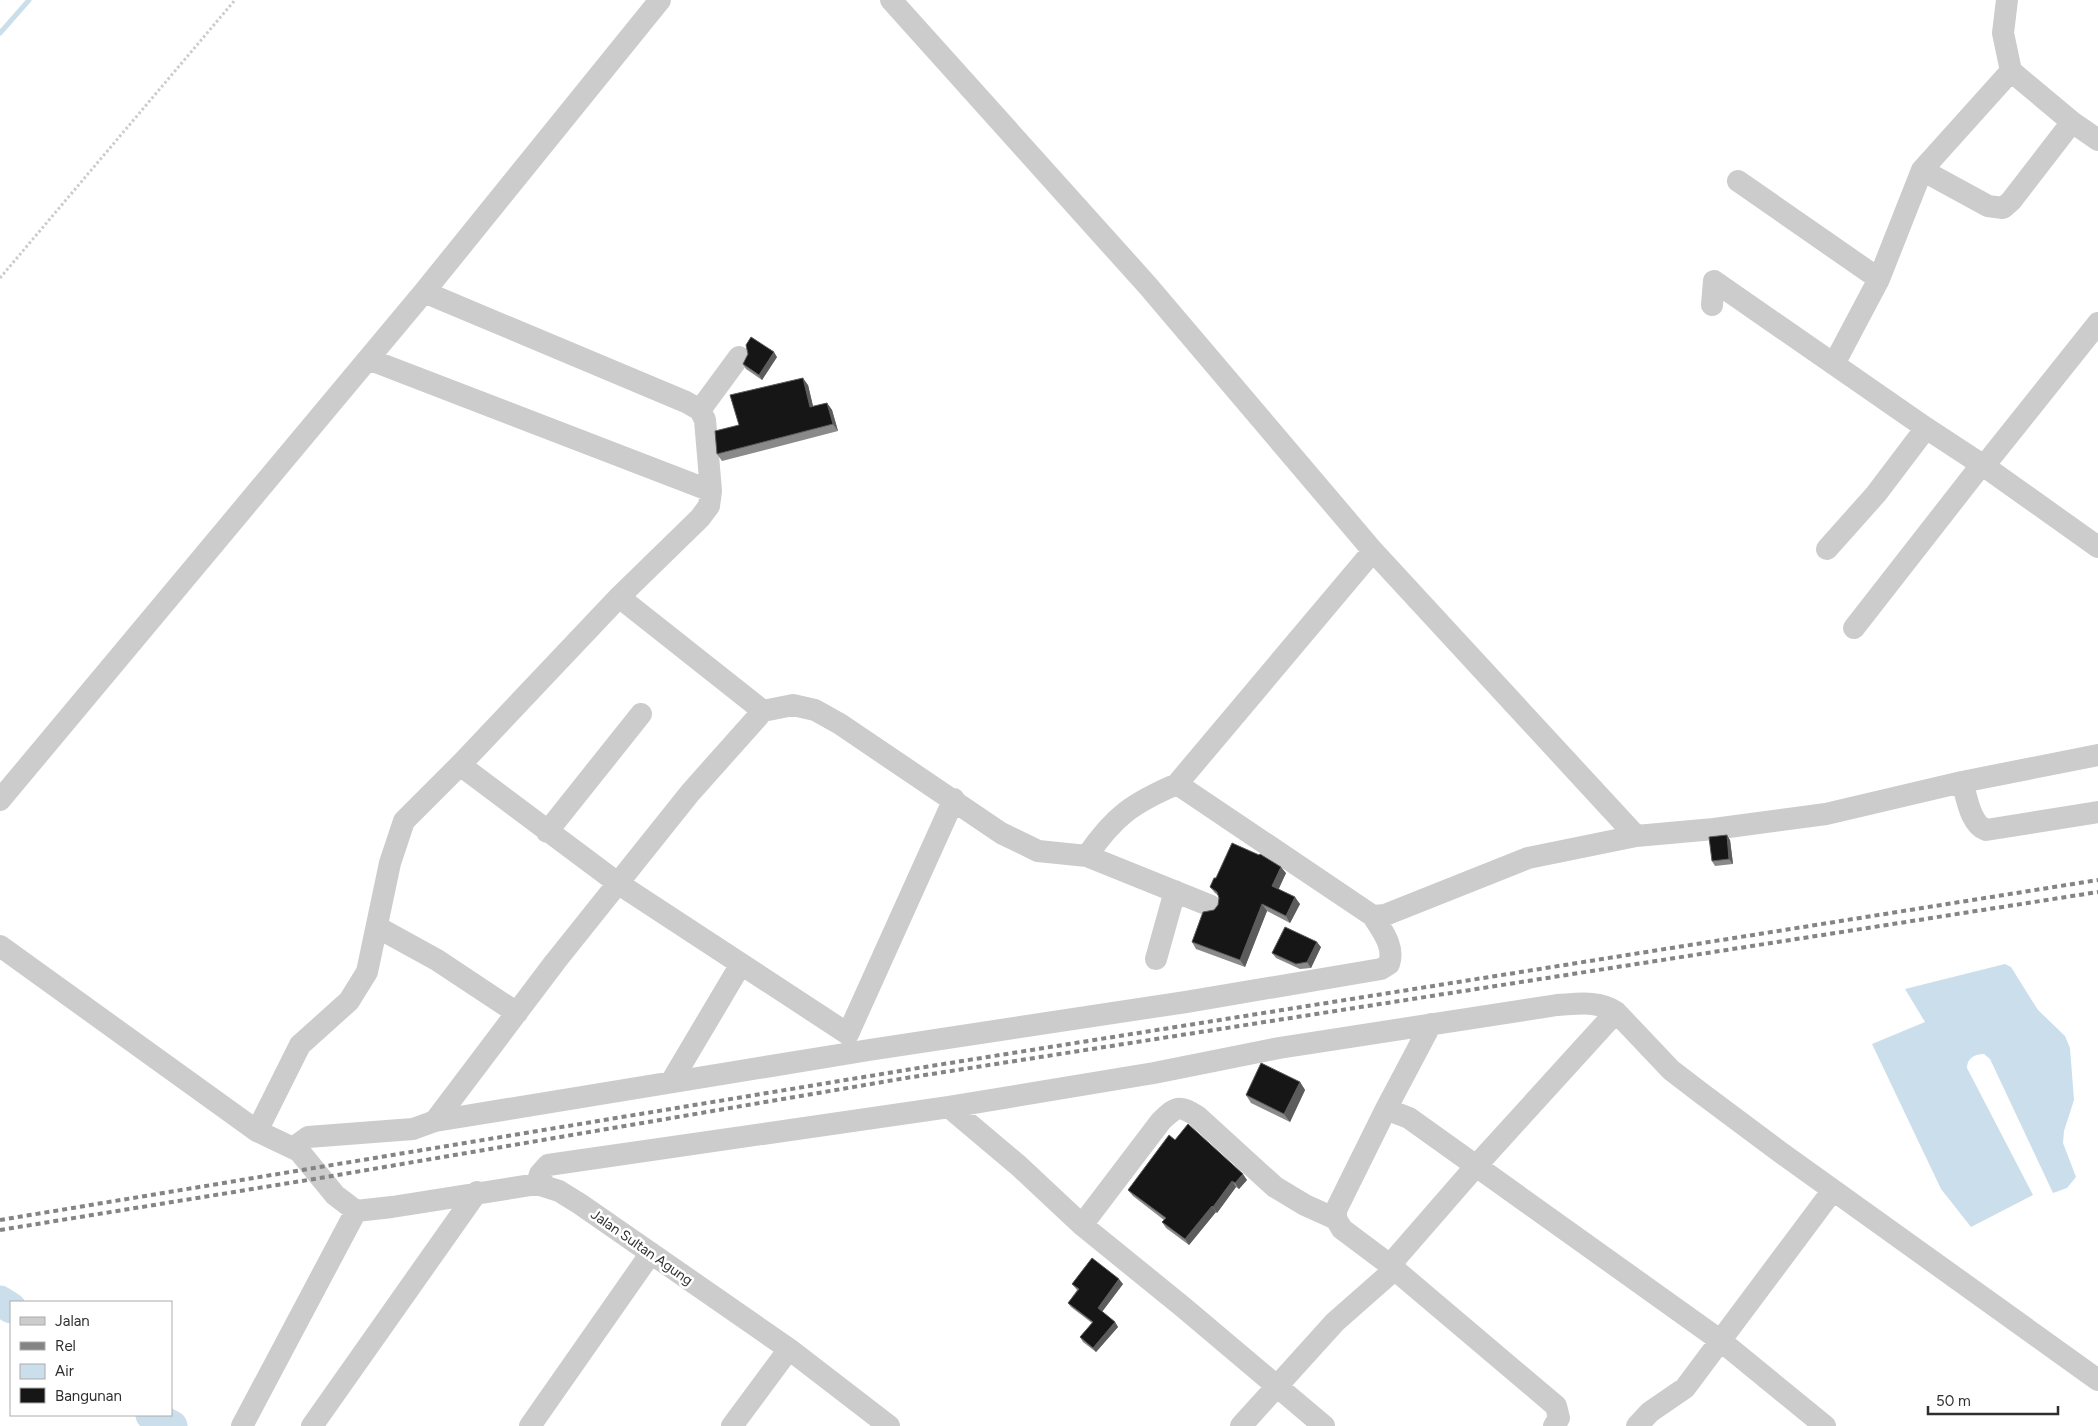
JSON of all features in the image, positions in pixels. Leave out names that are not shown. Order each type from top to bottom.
[{"type":"street","points":[[0,800],[424,292],[660,0]]},
{"type":"street","points":[[892,0],[1148,286],[1373,550],[1636,836]]},
{"type":"street","points":[[2007,0],[2003,33],[2011,71],[2072,122],[2098,140]]},
{"type":"street","points":[[1834,364],[1878,279],[1922,170],[2011,71]]},
{"type":"street","points":[[1922,170],[1988,206],[2003,208],[2011,201],[2072,122]]},
{"type":"street","points":[[1738,181],[1878,279]]},
{"type":"street","points":[[1712,305],[1714,282],[1983,465],[2098,547]]},
{"type":"street","points":[[257,1131],[300,1045],[350,1001],[360,987],[367,972],[390,862],[404,821],[460,766],[709,506],[711,491],[705,420],[700,410],[686,402],[424,292]]},
{"type":"street","points":[[1854,628],[2098,323]]},
{"type":"street","points":[[700,410],[739,357]]},
{"type":"street","points":[[368,359],[711,491]]},
{"type":"street","points":[[1827,549],[1876,494],[1926,428]]},
{"type":"street","points":[[1087,856],[1102,834],[1124,811],[1148,796],[1177,784],[1373,550]]},
{"type":"street","points":[[619,598],[763,711]]},
{"type":"street","points":[[435,1121],[555,962],[690,793],[763,711],[793,705],[815,710],[840,724],[954,799],[1001,833],[1038,851],[1087,856],[1211,906]]},
{"type":"street","points":[[547,832],[641,714]]},
{"type":"street","points":[[1373,916],[1385,915],[1528,858],[1636,836],[1714,829],[1826,814],[1962,782],[2098,755]]},
{"type":"street","points":[[460,766],[619,884],[848,1034],[869,1050]]},
{"type":"street","points":[[1962,782],[1974,818],[1977,824],[1986,830],[2098,812]]},
{"type":"street","points":[[293,1148],[308,1137],[413,1129],[435,1121],[869,1050],[1186,1002],[1381,968],[1389,964],[1392,954],[1388,942],[1373,916],[1177,784]]},
{"type":"street","points":[[848,1034],[954,799]]},
{"type":"street","points":[[1156,959],[1175,891]]},
{"type":"street","points":[[377,927],[437,960],[517,1013]]},
{"type":"street","points":[[0,946],[257,1131],[299,1151],[335,1196],[356,1210],[242,1426]]},
{"type":"street","points":[[671,1082],[741,964]]},
{"type":"street","points":[[537,1184],[540,1174],[548,1165],[948,1107],[1144,1074],[1279,1048],[1431,1024],[1557,1005],[1606,1005],[1616,1012],[1671,1070],[1833,1190],[2098,1380]]},
{"type":"street","points":[[1241,1426],[1278,1388],[1335,1322],[1392,1268],[1476,1166],[1616,1012]]},
{"type":"street","points":[[1431,1024],[1336,1210],[1336,1219],[1342,1229],[1392,1268],[1556,1406],[1559,1418],[1554,1426]]},
{"type":"street","points":[[948,1107],[1019,1166],[1082,1225],[1324,1426]]},
{"type":"street","points":[[1082,1225],[1161,1121],[1174,1109],[1182,1108],[1197,1116],[1275,1187],[1305,1205],[1336,1219]]},
{"type":"street","points":[[1386,1109],[1409,1118],[1721,1341],[1825,1426]]},
{"type":"street","name":"Jalan Sultan Agung","points":[[356,1210],[392,1207],[537,1184],[559,1191],[789,1349],[889,1426]]},
{"type":"street","points":[[1637,1426],[1650,1412],[1685,1388],[1833,1190]]},
{"type":"street","points":[[312,1426],[478,1192]]},
{"type":"street","points":[[530,1426],[651,1253]]},
{"type":"street","points":[[732,1426],[789,1349]]},
{"type":"path","points":[[0,278],[234,0]]},
{"type":"water","points":[[2005,964],[2011,967],[2038,1010],[2065,1036],[2070,1048],[2074,1100],[2064,1131],[2063,1143],[2076,1177],[2067,1188],[2053,1193],[1990,1059],[1984,1054],[1975,1056],[1968,1062],[1967,1068],[2033,1195],[1971,1227],[1941,1189],[1872,1044],[1925,1022],[1905,989]]},
{"type":"building","points":[[751,337],[774,352],[759,375],[743,364],[748,354],[746,345]]},
{"type":"building","points":[[803,378],[810,407],[827,403],[833,424],[717,454],[715,431],[739,425],[730,395]]},
{"type":"building","points":[[1727,835],[1729,859],[1712,861],[1709,837]]},
{"type":"building","points":[[1232,843],[1260,854],[1281,867],[1272,886],[1295,897],[1286,916],[1262,904],[1240,960],[1192,942],[1203,912],[1214,910],[1218,905],[1219,898],[1217,892],[1210,887]]},
{"type":"building","points":[[1285,927],[1317,942],[1307,962],[1296,964],[1272,953]]},
{"type":"building","points":[[1261,1063],[1300,1082],[1284,1114],[1246,1095]]},
{"type":"building","points":[[1188,1124],[1243,1174],[1235,1183],[1232,1181],[1213,1207],[1185,1239],[1162,1222],[1166,1218],[1128,1190],[1169,1135],[1175,1140]]},
{"type":"building","points":[[1092,1258],[1119,1279],[1098,1308],[1115,1322],[1093,1348],[1080,1337],[1093,1322],[1068,1303],[1079,1289],[1072,1284]]},
{"type":"waterway","points":[[0,33],[29,0]]},
{"type":"waterway","points":[[0,1301],[10,1307]]},
{"type":"waterway","points":[[153,1416],[172,1426]]},
{"type":"railway","points":[[0,1220],[906,1070],[2098,880]]},
{"type":"railway","points":[[0,1230],[320,1178],[906,1078],[2098,892]]}]
